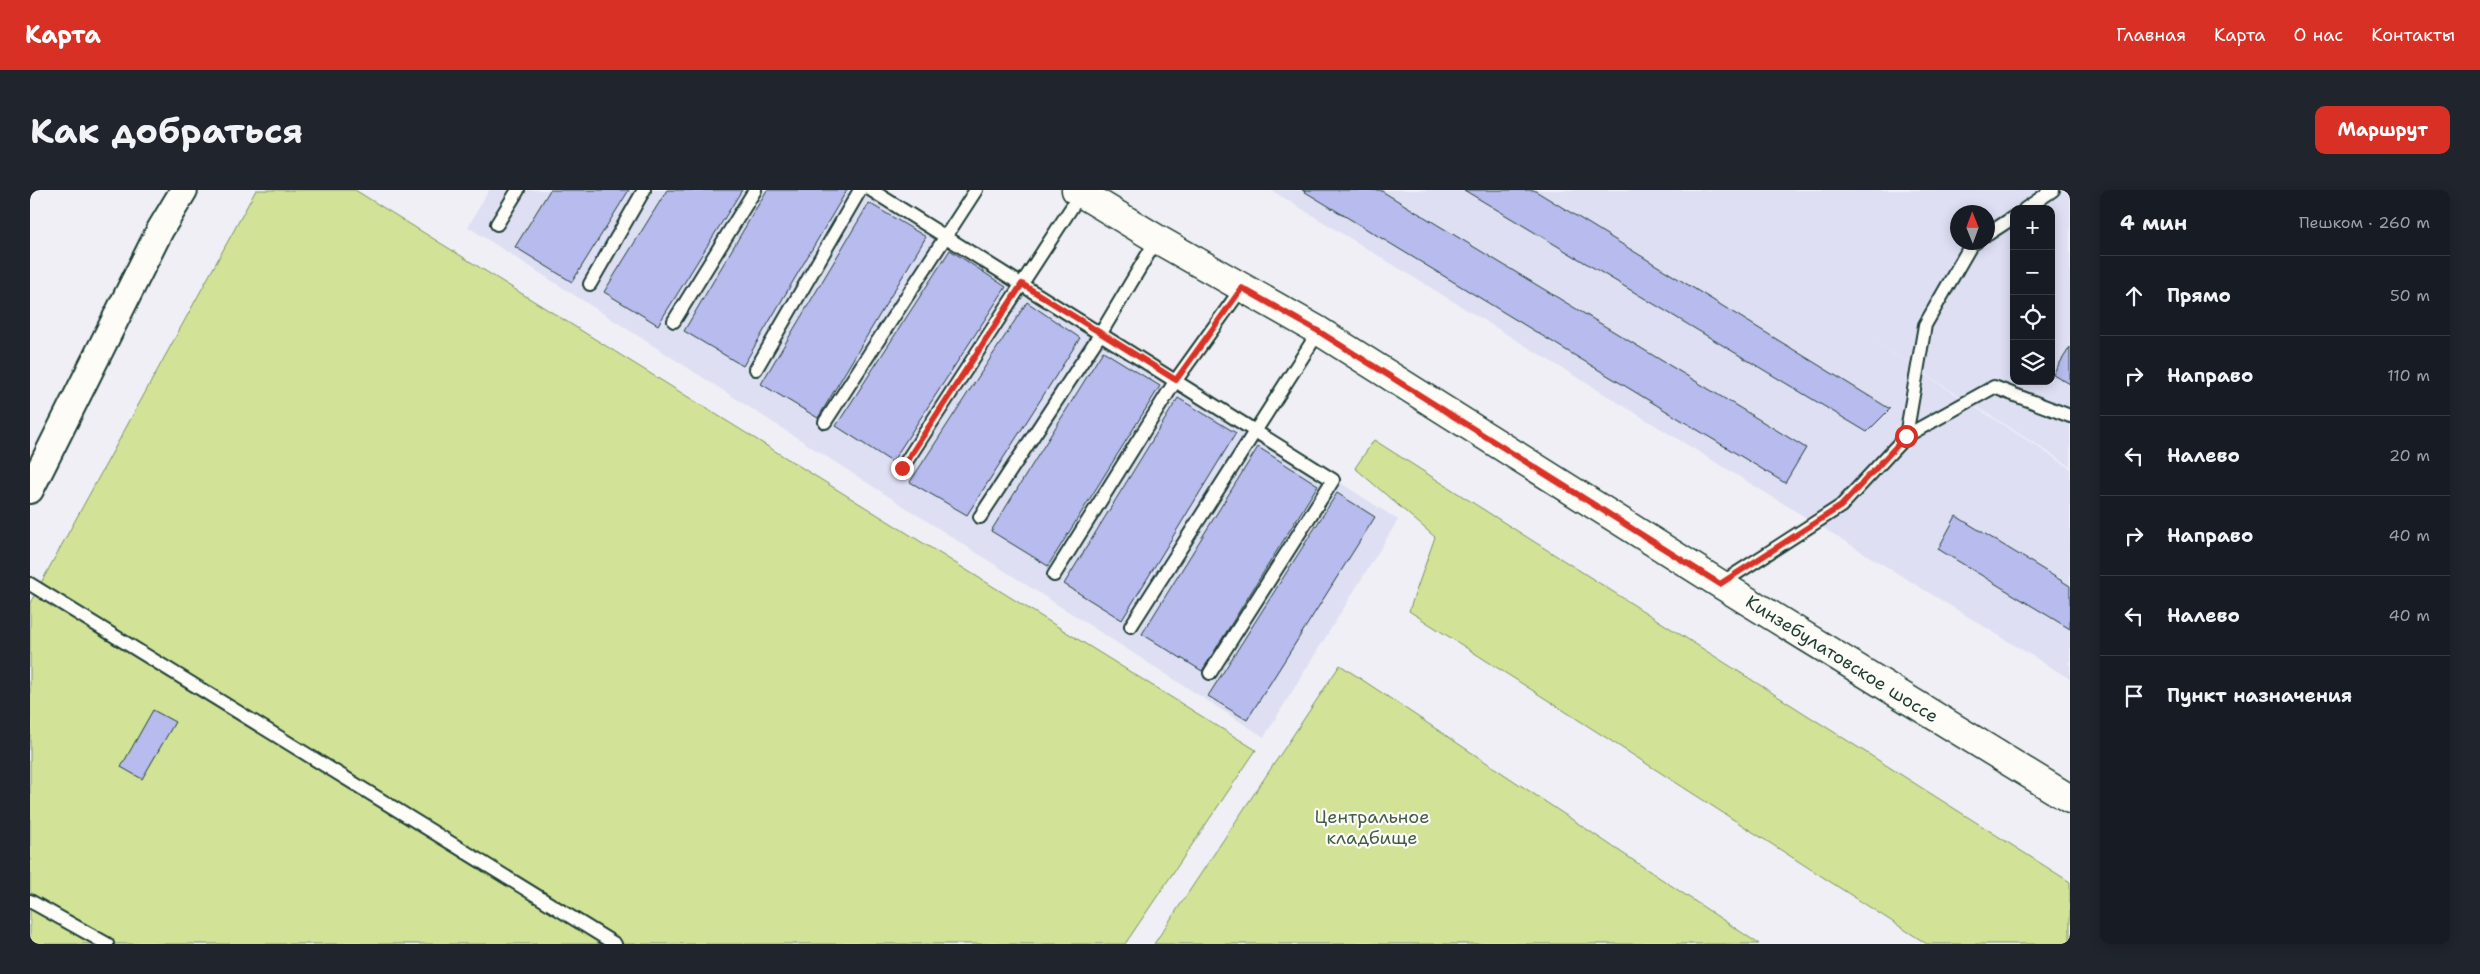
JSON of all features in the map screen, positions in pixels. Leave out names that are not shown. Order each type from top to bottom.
[{"type":"main road","name":"Кинзебулатовское шоссе","points":[[1078,191],[1157,240],[1318,331],[1720,584],[2070,799]]},
{"type":"street","points":[[30,490],[160,230],[184,190]]},
{"type":"lane","points":[[497,224],[518,190]]},
{"type":"lane","points":[[590,284],[644,190]]},
{"type":"lane","points":[[674,321],[755,190]]},
{"type":"lane","points":[[756,369],[860,190]]},
{"type":"lane","points":[[871,190],[1176,380],[1332,480],[1210,673]]},
{"type":"lane","points":[[825,422],[944,236],[976,190]]},
{"type":"lane","points":[[2031,205],[2053,190]]},
{"type":"lane","points":[[902,468],[1022,284],[1078,191]]},
{"type":"lane","points":[[1995,229],[2010,219]]},
{"type":"lane","points":[[980,517],[1101,333],[1157,240]]},
{"type":"lane","points":[[1906,436],[1925,326],[1969,250]]},
{"type":"lane","points":[[1054,574],[1176,380],[1242,288]]},
{"type":"lane","points":[[1131,626],[1318,331]]},
{"type":"lane","points":[[1720,584],[1841,506],[1906,436],[1994,387],[2070,416]]},
{"type":"lane","points":[[30,584],[615,944]]},
{"type":"lane","points":[[30,901],[107,944]]},
{"type":"shaded area","points":[[489,190],[887,190],[1398,520],[1264,737],[468,227]]},
{"type":"shaded area","points":[[1271,190],[2070,190],[2070,466],[1864,335],[2070,468],[2070,679]]},
{"type":"green space","points":[[256,190],[355,190],[1256,750],[1125,944],[30,944],[30,603]]},
{"type":"green space","points":[[1374,440],[2070,882],[2070,944],[1927,944],[1409,611],[1435,537],[1355,468]]},
{"type":"green space","name":"Центральное кладбище","points":[[1340,665],[1759,944],[1154,944]]},
{"type":"building","points":[[550,190],[629,190],[572,282],[515,247]]},
{"type":"building","points":[[667,190],[742,190],[658,325],[604,292]]},
{"type":"building","points":[[767,190],[847,190],[743,366],[684,331]]},
{"type":"building","points":[[1302,190],[1380,190],[1806,448],[1785,483]]},
{"type":"building","points":[[1464,190],[1534,190],[1890,409],[1867,432]]},
{"type":"building","points":[[869,203],[926,237],[818,418],[761,384]]},
{"type":"building","points":[[950,250],[1006,287],[892,462],[836,426]]},
{"type":"building","points":[[1027,302],[1080,338],[967,515],[910,482]]},
{"type":"building","points":[[2070,347],[2070,384],[2055,375],[2055,371]]},
{"type":"building","points":[[1103,351],[1160,386],[1048,566],[991,531]]},
{"type":"building","points":[[1178,398],[1236,433],[1122,620],[1064,584]]},
{"type":"building","points":[[1258,447],[1318,485],[1202,671],[1142,634]]},
{"type":"building","points":[[1337,493],[1375,517],[1247,720],[1208,696]]},
{"type":"building","points":[[1956,516],[2070,586],[2070,629],[1938,549]]},
{"type":"building","points":[[153,710],[175,722],[142,779],[121,767]]},
{"type":"route","points":[[902,468],[1022,284],[1176,380],[1242,288],[1318,331],[1720,584],[1841,506],[1906,436]]}]
